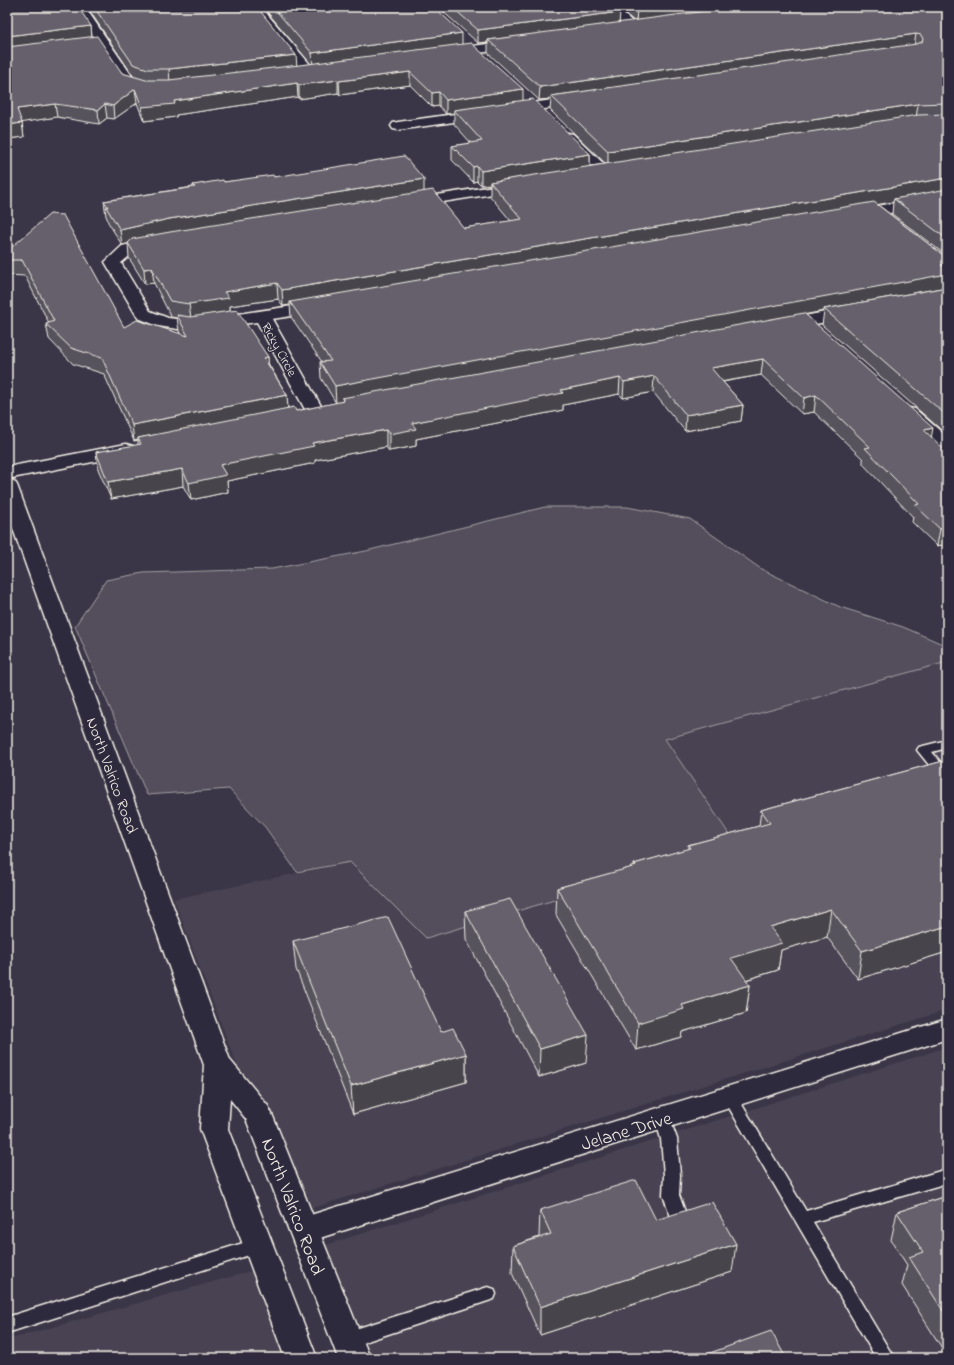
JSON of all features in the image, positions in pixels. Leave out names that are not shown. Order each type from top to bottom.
[{"type":"street","points":[[80,7],[129,82],[148,88],[163,88]]},
{"type":"street","points":[[255,7],[309,72]]},
{"type":"street","points":[[607,7],[634,28]]},
{"type":"street","points":[[619,30],[650,26]]},
{"type":"street","points":[[463,39],[485,60]]},
{"type":"street","points":[[435,55],[527,42]]},
{"type":"street","points":[[88,45],[103,44]]},
{"type":"street","points":[[294,73],[325,69]]},
{"type":"street","points":[[524,96],[546,116]]},
{"type":"street","points":[[398,126],[591,98]]},
{"type":"street","points":[[557,126],[605,173]]},
{"type":"street","points":[[589,175],[620,170]]},
{"type":"street","points":[[400,205],[534,184]]},
{"type":"street","points":[[836,218],[947,198]]},
{"type":"street","points":[[876,211],[894,225]]},
{"type":"street","name":"Ricky Circle","points":[[171,240],[128,249],[112,262],[144,314],[164,322],[191,326],[262,316],[316,413]]},
{"type":"street","points":[[262,316],[332,304]]},
{"type":"street","points":[[767,328],[869,309]]},
{"type":"street","points":[[806,321],[824,336]]},
{"type":"street","points":[[894,400],[947,447]]},
{"type":"street","points":[[7,472],[144,446]]},
{"type":"street","name":"North Valrico Road","points":[[7,485],[218,1065],[258,1114],[350,1349]]},
{"type":"street","name":"Jelane Drive","points":[[304,1230],[947,1029]]},
{"type":"street","name":"North Valrico Road","points":[[218,1065],[214,1129],[259,1245],[300,1358]]},
{"type":"lane","points":[[947,744],[923,750],[947,778]]},
{"type":"lane","points":[[730,1097],[884,1358]]},
{"type":"lane","points":[[663,1118],[669,1139],[671,1156],[671,1195],[684,1229]]},
{"type":"lane","points":[[802,1219],[947,1176]]},
{"type":"lane","points":[[7,1325],[259,1245]]},
{"type":"lane","points":[[350,1349],[488,1294]]},
{"type":"shaded area","points":[[545,507],[627,507],[690,519],[761,569],[840,607],[903,627],[947,646],[947,662],[665,739],[737,846],[426,938],[350,862],[297,872],[265,827],[229,789],[147,795],[75,626],[106,580],[143,573],[272,569],[366,551]]},
{"type":"shaded area","points":[[947,662],[947,1010],[293,1214],[174,899],[350,862],[426,938],[737,846],[665,739]]},
{"type":"shaded area","points":[[947,1047],[947,1358],[345,1358],[307,1251]]},
{"type":"shaded area","points":[[265,1267],[298,1358],[7,1358],[7,1340]]},
{"type":"building","points":[[7,7],[78,7],[91,26],[7,36]]},
{"type":"building","points":[[94,7],[257,7],[296,55],[169,69],[148,69],[133,64]]},
{"type":"building","points":[[273,7],[434,7],[462,33],[312,53]]},
{"type":"building","points":[[452,7],[614,7],[620,12],[478,30]]},
{"type":"building","points":[[634,7],[657,7],[637,10]]},
{"type":"building","points":[[736,7],[947,7],[947,103],[918,104],[608,151],[551,96],[916,44],[922,42],[923,39],[921,35],[916,34],[540,87],[488,40]]},
{"type":"building","points":[[97,36],[122,73],[146,80],[169,80],[471,43],[523,89],[446,100],[439,92],[432,93],[410,72],[299,85],[297,83],[174,101],[175,104],[142,107],[135,89],[113,106],[105,104],[98,110],[55,104],[17,109],[22,123],[7,125],[7,47]]},
{"type":"building","points":[[533,99],[590,154],[481,171],[477,166],[473,167],[452,146],[482,141],[454,110]]},
{"type":"building","points":[[947,114],[947,178],[282,290],[277,283],[224,292],[229,298],[189,304],[170,301],[152,268],[144,269],[128,243],[132,239],[170,232],[433,190],[464,228],[522,219],[490,182],[918,115]]},
{"type":"building","points":[[404,156],[424,179],[169,219],[120,230],[104,201],[195,187],[193,185],[223,180],[224,182],[273,175],[274,177]]},
{"type":"building","points":[[947,189],[947,239],[894,199]]},
{"type":"building","points":[[874,202],[943,255],[947,256],[947,264],[941,265],[947,269],[947,274],[335,386],[320,362],[331,361],[290,302]]},
{"type":"building","points":[[50,214],[63,215],[124,327],[137,320],[188,336],[177,315],[190,317],[237,310],[268,357],[264,358],[287,395],[132,425],[102,358],[71,348],[46,324],[54,321],[22,260],[7,260],[7,251]]},
{"type":"building","points":[[947,287],[947,416],[824,309]]},
{"type":"building","points":[[804,313],[933,428],[924,430],[947,452],[947,527],[940,529],[915,505],[919,504],[865,448],[870,447],[816,395],[804,398],[763,359],[711,368],[743,405],[686,415],[654,376],[624,382],[620,378],[561,390],[563,393],[412,423],[416,429],[389,434],[386,430],[312,443],[314,446],[220,465],[226,475],[189,483],[182,469],[108,482],[96,452],[141,444],[138,438],[294,407],[296,411],[344,401],[342,398]]},
{"type":"building","points":[[947,760],[947,926],[862,951],[831,909],[770,927],[782,943],[731,958],[750,985],[682,1005],[684,1009],[638,1023],[557,888],[636,866],[634,864],[690,848],[688,845],[770,823],[761,810]]},
{"type":"building","points":[[510,899],[588,1035],[540,1049],[465,911]]},
{"type":"building","points":[[388,917],[441,1032],[453,1028],[466,1054],[351,1086],[293,941]]},
{"type":"building","points":[[636,1180],[656,1220],[712,1202],[736,1244],[540,1307],[513,1246],[551,1234],[540,1210]]},
{"type":"building","points":[[947,1196],[947,1317],[909,1257],[923,1252],[897,1212]]},
{"type":"building","points":[[771,1331],[786,1358],[696,1358]]}]
